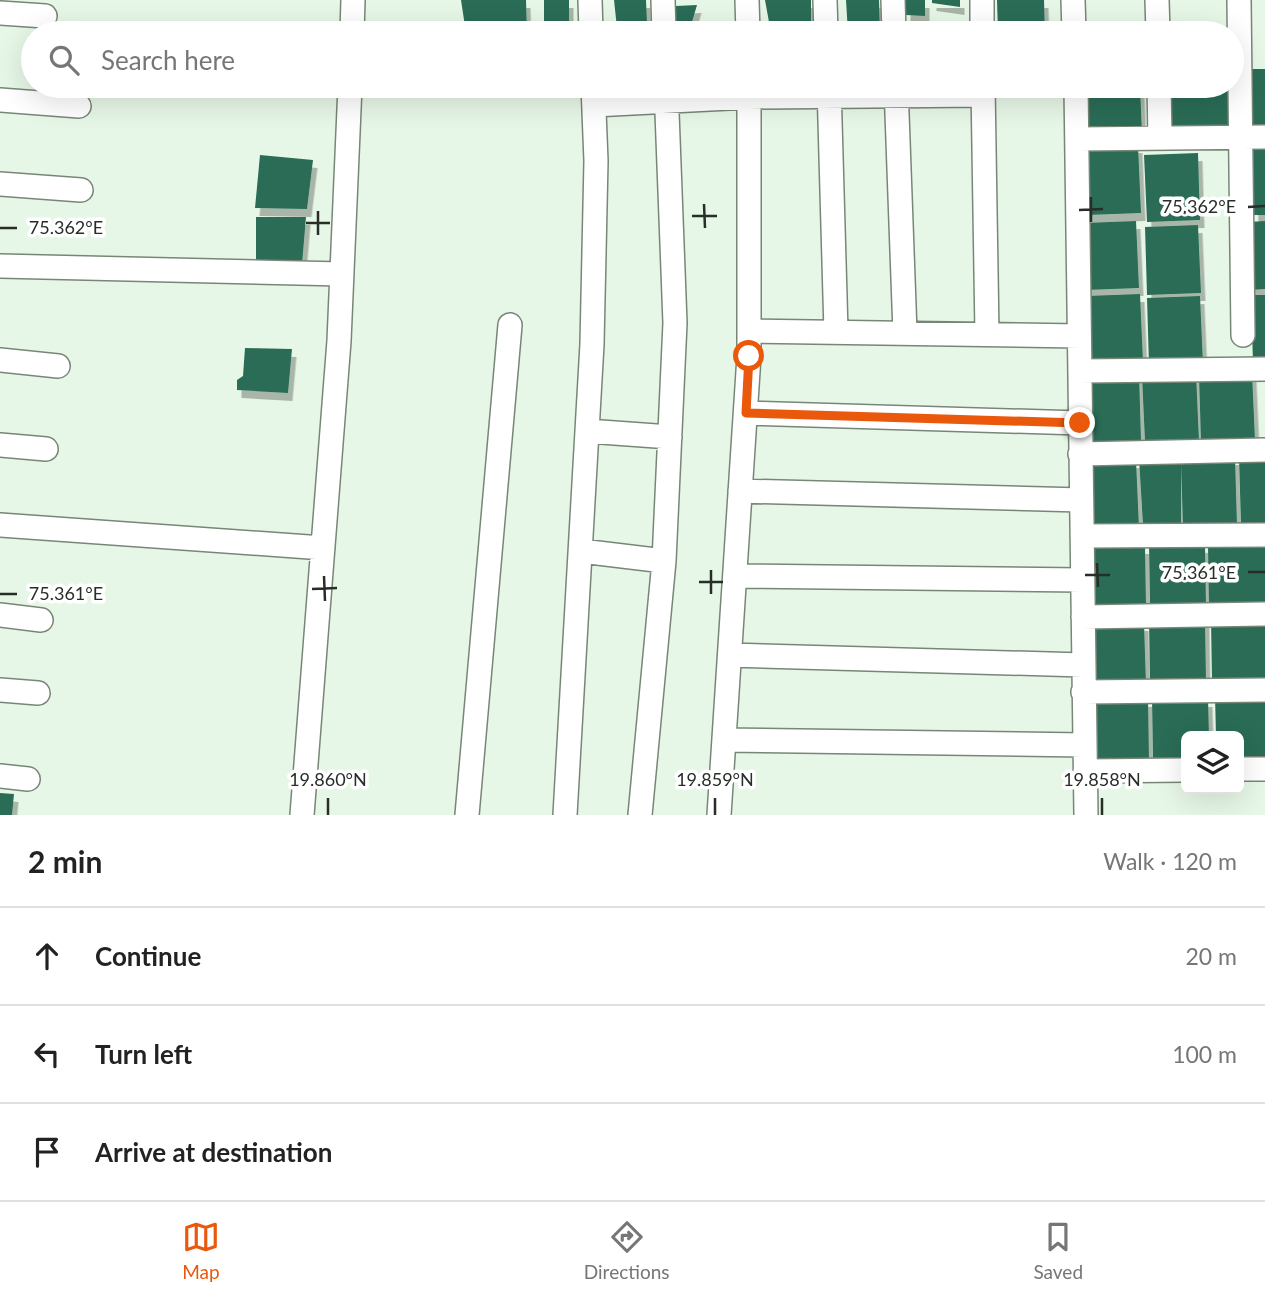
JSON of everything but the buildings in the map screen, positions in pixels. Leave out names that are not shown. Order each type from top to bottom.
[{"type":"street","points":[[353,21],[354,0]]},
{"type":"street","points":[[590,0],[591,21]]},
{"type":"street","points":[[663,0],[664,21]]},
{"type":"street","points":[[747,0],[748,21]]},
{"type":"street","points":[[825,0],[826,21]]},
{"type":"street","points":[[893,0],[894,21]]},
{"type":"street","points":[[982,0],[982,21]]},
{"type":"street","points":[[1073,0],[1074,21]]},
{"type":"street","points":[[1157,0],[1158,21]]},
{"type":"street","points":[[1239,0],[1239,21]]},
{"type":"street","points":[[0,13],[45,16]]},
{"type":"street","points":[[303,815],[339,341],[349,98]]},
{"type":"street","points":[[565,815],[587,431],[596,174],[594,98]]},
{"type":"street","points":[[640,815],[664,561],[675,323],[667,98]]},
{"type":"street","points":[[719,815],[750,331],[749,98]]},
{"type":"street","points":[[829,98],[836,332]]},
{"type":"street","points":[[896,98],[905,333]]},
{"type":"street","points":[[983,98],[987,334]]},
{"type":"street","points":[[1076,98],[1086,815]]},
{"type":"street","points":[[1159,98],[1160,138]]},
{"type":"street","points":[[1241,98],[1244,335]]},
{"type":"street","points":[[0,100],[79,106]]},
{"type":"street","points":[[1078,139],[1265,137]]},
{"type":"street","points":[[0,184],[81,190]]},
{"type":"street","points":[[0,266],[342,274]]},
{"type":"street","points":[[467,815],[510,325]]},
{"type":"street","points":[[750,331],[1079,336]]},
{"type":"street","points":[[0,360],[58,366]]},
{"type":"street","points":[[1080,371],[1265,369]]},
{"type":"street","points":[[746,413],[1080,423]]},
{"type":"street","points":[[587,431],[670,437]]},
{"type":"street","points":[[0,445],[46,449]]},
{"type":"street","points":[[1080,454],[1265,450]]},
{"type":"street","points":[[740,491],[1081,500]]},
{"type":"street","points":[[0,526],[323,548]]},
{"type":"street","points":[[1082,536],[1265,536]]},
{"type":"street","points":[[581,551],[664,561]]},
{"type":"street","points":[[735,576],[1082,580]]},
{"type":"street","points":[[1083,617],[1265,614]]},
{"type":"street","points":[[0,615],[41,620]]},
{"type":"street","points":[[730,655],[1083,665]]},
{"type":"street","points":[[0,690],[38,694]]},
{"type":"street","points":[[1083,692],[1265,690]]},
{"type":"street","points":[[724,740],[1084,745]]},
{"type":"street","points":[[1244,769],[1265,769]]},
{"type":"street","points":[[1085,771],[1181,770]]},
{"type":"street","points":[[0,776],[28,779]]},
{"type":"route","points":[[749,356],[746,413],[1080,423]]}]
